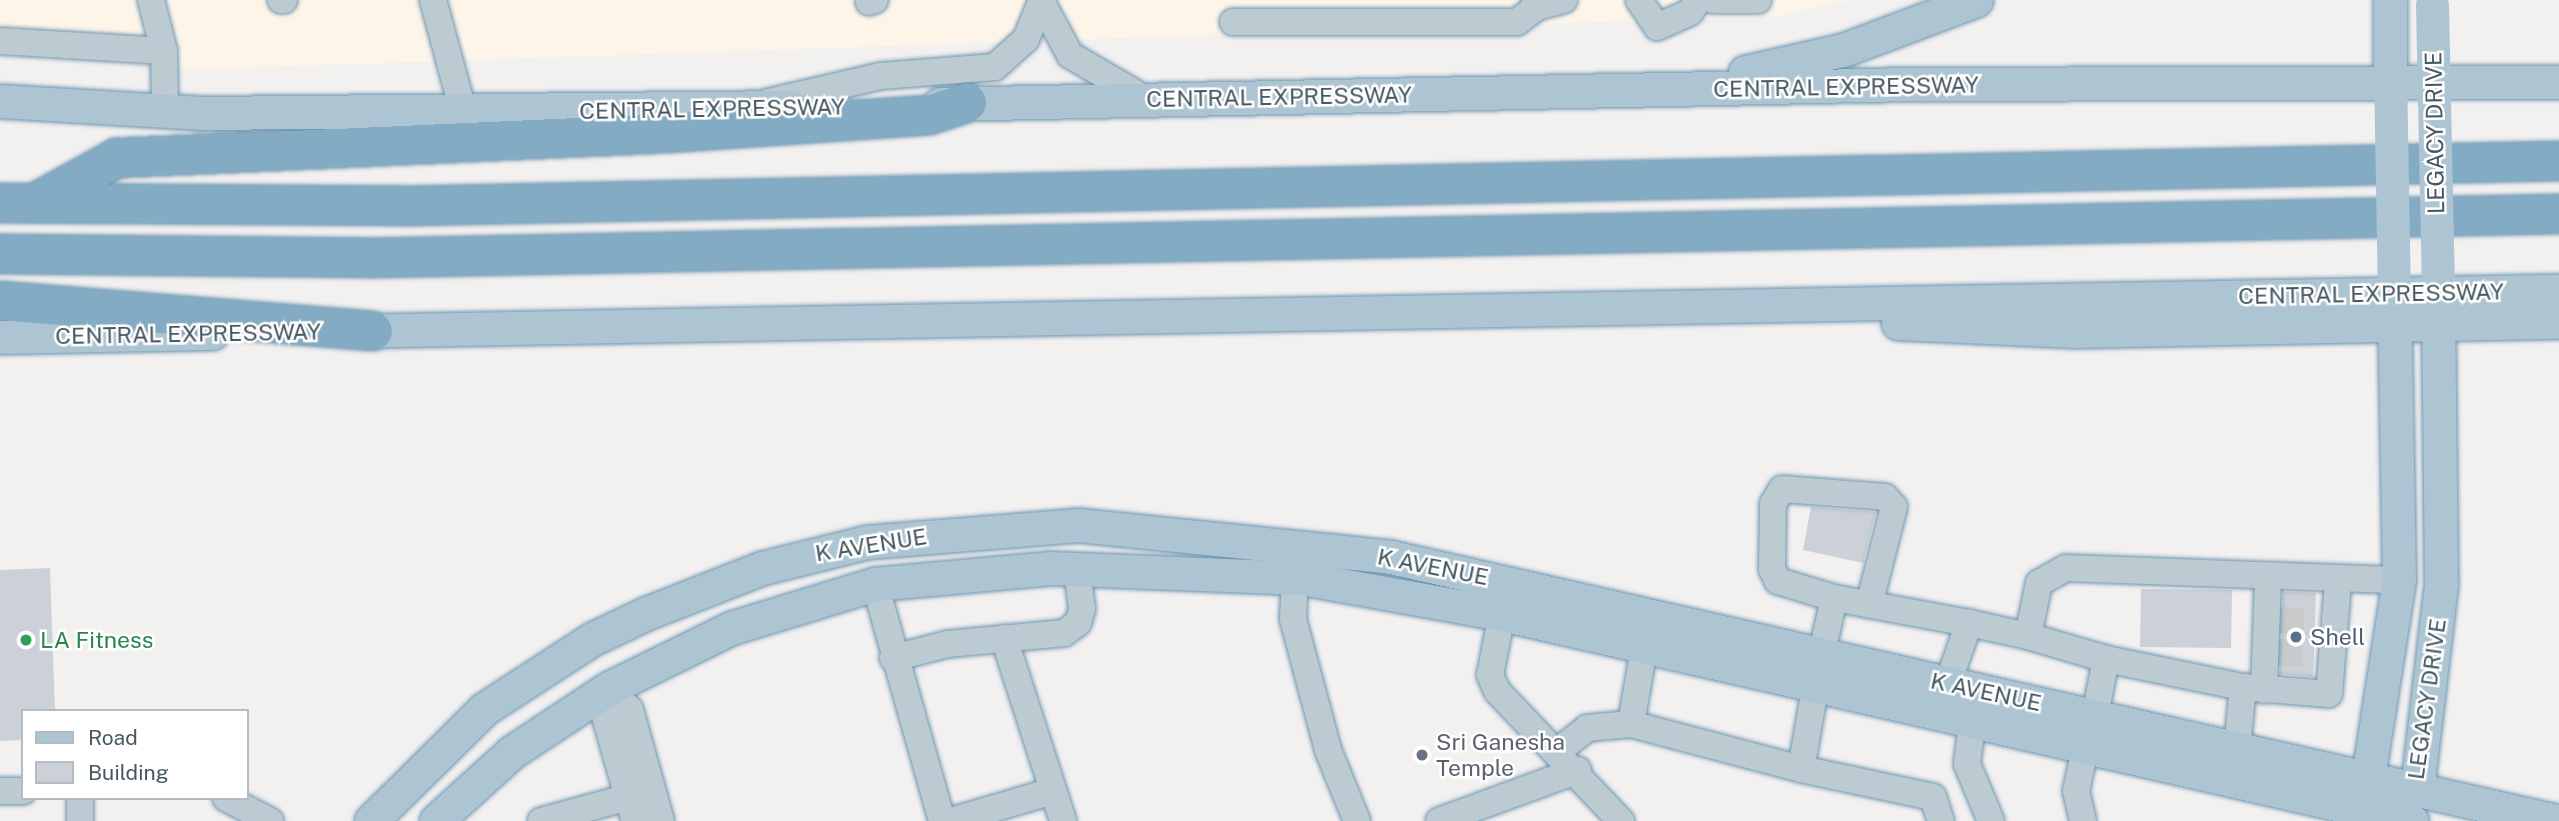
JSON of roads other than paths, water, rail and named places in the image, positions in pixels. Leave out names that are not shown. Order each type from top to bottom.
[{"type":"highway","points":[[18,203],[117,158],[666,132],[929,114],[967,103]]},
{"type":"highway","points":[[18,203],[540,204],[2559,162]]},
{"type":"highway","points":[[0,254],[383,258],[2559,214]]},
{"type":"highway","points":[[0,301],[373,331]]},
{"type":"main road","points":[[1643,89],[1817,57],[1976,0]]},
{"type":"main road","name":"LEGACY DRIVE","points":[[2389,2],[2399,580],[2368,777],[2396,819],[2417,789],[2441,584],[2439,313],[2432,3]]},
{"type":"main road","name":"CENTRAL EXPRESSWAY","points":[[0,100],[165,111],[464,114],[1643,89],[2559,82]]},
{"type":"main road","name":"CENTRAL EXPRESSWAY","points":[[0,337],[2559,290]]},
{"type":"main road","points":[[1665,307],[2032,330],[2439,313],[2559,323]]},
{"type":"main road","name":"K AVENUE","points":[[371,821],[484,709],[592,639],[762,568],[867,542],[1078,526],[1277,541],[1525,586],[1821,657],[1948,682],[2556,821]]},
{"type":"main road","points":[[867,542],[875,584]]},
{"type":"main road","name":"K AVENUE","points":[[436,821],[512,752],[609,688],[731,628],[875,584],[993,570],[1077,568],[1295,579],[1502,614],[1815,689],[2396,819]]},
{"type":"main road","points":[[2399,580],[2441,584]]},
{"type":"main road","points":[[592,639],[609,688]]},
{"type":"main road","points":[[1815,689],[1821,657]]},
{"type":"main road","points":[[2085,748],[2095,716]]},
{"type":"lane","points":[[150,0],[164,51],[165,111]]},
{"type":"lane","points":[[1233,22],[1517,22],[1536,4],[1564,0]]},
{"type":"lane","points":[[1639,0],[1657,27],[1690,12],[1698,0]]},
{"type":"lane","points":[[1713,0],[1758,0]]},
{"type":"lane","points":[[1042,1],[1070,55],[1145,99]]},
{"type":"lane","points":[[743,108],[881,76],[995,68],[1026,39],[1042,1]]},
{"type":"lane","points":[[440,2],[464,114]]},
{"type":"lane","points":[[0,41],[164,51]]},
{"type":"lane","points":[[1869,605],[1894,507],[1885,497],[1782,489],[1773,504],[1772,569],[1778,581],[1833,598],[1869,605],[1969,623],[2028,636],[2106,659],[2253,688],[2329,694],[2323,655],[2325,623],[2338,582]]},
{"type":"lane","points":[[893,658],[1004,638],[1064,633],[1078,623],[1077,568]]},
{"type":"lane","points":[[2028,636],[2039,583],[2066,568],[2338,582],[2399,580]]},
{"type":"lane","points":[[1295,579],[1293,619],[1328,750],[1357,821]]},
{"type":"lane","points":[[2237,748],[2253,688],[2271,651],[2272,620],[2268,579]]},
{"type":"lane","points":[[875,584],[893,658],[942,821]]},
{"type":"lane","points":[[1821,657],[1833,598]]},
{"type":"lane","points":[[1502,614],[1490,675],[1497,691],[1578,770],[1621,821]]},
{"type":"lane","points":[[1948,682],[1969,623]]},
{"type":"lane","points":[[1004,638],[1063,821]]},
{"type":"lane","points":[[1631,724],[1644,648]]},
{"type":"lane","points":[[2095,716],[2106,659]]},
{"type":"lane","points":[[541,821],[632,809],[605,716],[609,688]]},
{"type":"lane","points":[[609,688],[630,710],[661,821]]},
{"type":"lane","points":[[1801,769],[1815,689]]},
{"type":"lane","points":[[1558,751],[1587,728],[1631,724],[1801,769],[1933,797],[1941,821]]},
{"type":"lane","points":[[1972,724],[1967,765],[1991,821]]},
{"type":"lane","points":[[2082,821],[2076,791],[2085,748]]},
{"type":"lane","points":[[1439,821],[1578,770]]},
{"type":"lane","points":[[0,791],[21,791]]},
{"type":"lane","points":[[951,821],[1053,791]]},
{"type":"lane","points":[[80,800],[80,821]]},
{"type":"lane","points":[[230,800],[270,821]]},
{"type":"tunnel","points":[[2278,620],[2315,622]]},
{"type":"tunnel","points":[[2276,652],[2314,654]]},
{"type":"place","name":"Shell","points":[[2296,637]]},
{"type":"place","name":"LA Fitness","points":[[26,640]]},
{"type":"place","name":"Sri Ganesha Temple","points":[[1422,755]]}]
